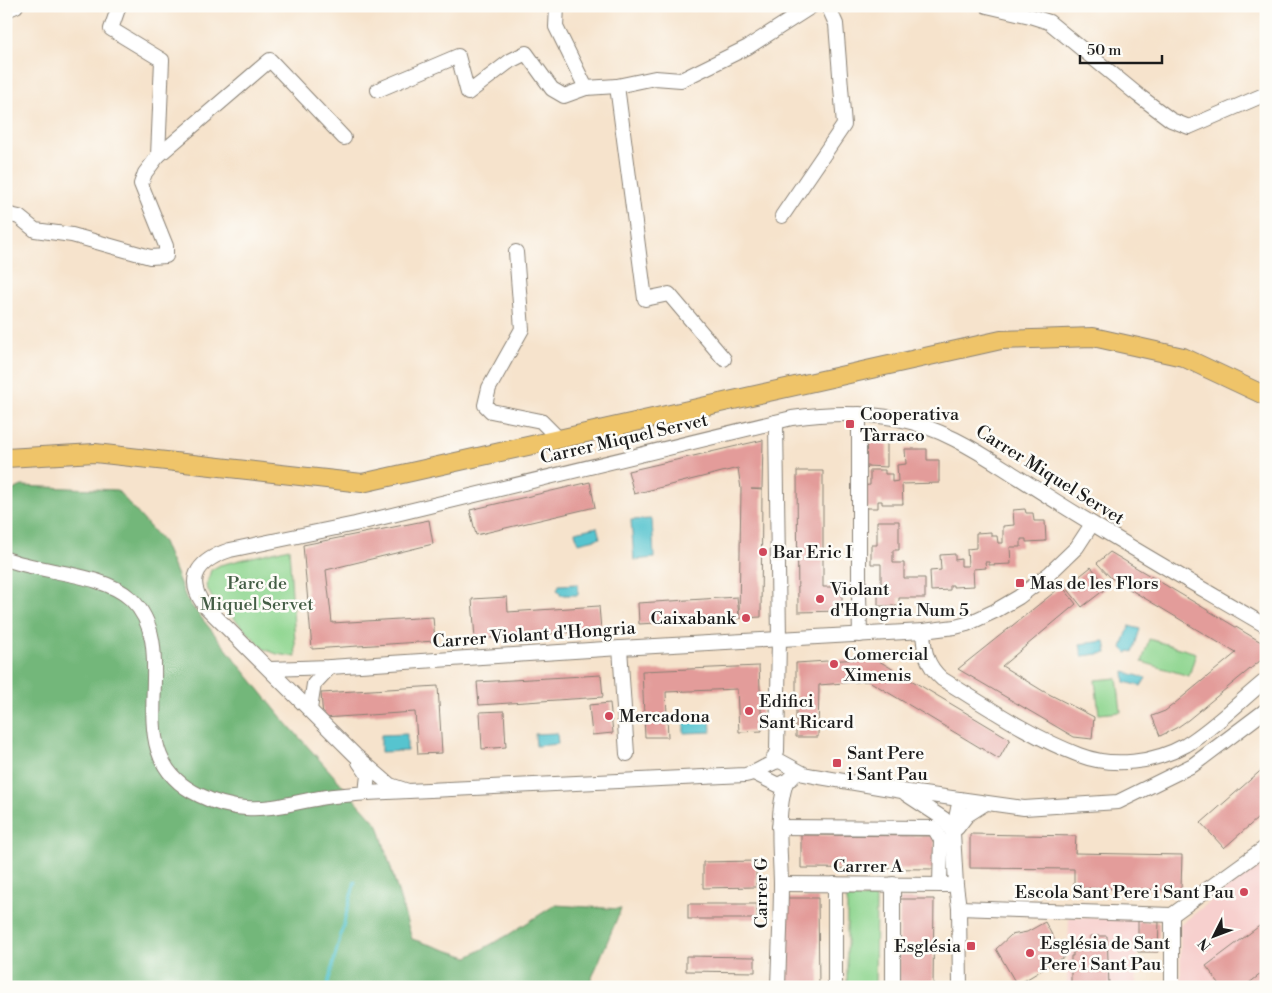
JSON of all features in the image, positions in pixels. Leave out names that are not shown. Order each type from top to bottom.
[{"type":"main road","points":[[10,460],[95,454],[362,483],[1001,340],[1093,337],[1183,357],[1266,396]]},
{"type":"street","points":[[118,6],[111,29],[162,60],[158,156]]},
{"type":"street","points":[[557,6],[556,27],[586,88]]},
{"type":"street","points":[[378,90],[458,56],[468,93],[510,61],[526,53],[552,89],[564,96],[586,88],[617,86],[654,78],[681,80],[748,47],[812,6]]},
{"type":"street","points":[[782,216],[844,125],[836,24],[828,6]]},
{"type":"street","points":[[987,6],[1049,22],[1138,96],[1171,120],[1189,127],[1266,94]]},
{"type":"street","points":[[6,214],[19,217],[36,230],[72,235],[150,257],[166,256],[166,246],[141,184],[145,173],[158,156],[270,60],[344,138]]},
{"type":"street","points":[[617,86],[645,299],[668,294],[724,359]]},
{"type":"street","points":[[516,252],[522,329],[489,388],[485,405],[491,411],[541,421],[559,439]]},
{"type":"street","name":"Carrer Miquel Servet","points":[[408,791],[390,785],[355,755],[204,605],[197,596],[196,576],[199,568],[213,556],[230,550],[355,524],[792,418],[825,414],[859,414],[899,419],[945,434],[972,448],[1092,524],[1266,626]]},
{"type":"street","points":[[859,414],[860,634]]},
{"type":"street","points":[[776,422],[779,639],[778,762],[767,773],[780,782]]},
{"type":"street","name":"Carrer Violant d'Hongria","points":[[270,669],[923,631],[955,627],[967,624],[995,611],[1018,597],[1050,573],[1077,547],[1092,524]]},
{"type":"street","points":[[6,558],[21,564],[108,586],[123,593],[135,603],[146,619],[151,636],[154,724],[157,749],[163,764],[187,789],[236,807],[274,806],[322,797],[366,793],[754,773],[778,762],[804,774],[902,791],[1024,808],[1118,802],[1193,766],[1266,710]]},
{"type":"street","points":[[923,631],[924,653],[934,672],[942,679],[1026,729],[1080,756],[1109,762],[1126,763],[1139,761],[1170,753],[1185,746],[1199,737],[1266,680]]},
{"type":"street","points":[[620,648],[627,754]]},
{"type":"street","points":[[310,709],[314,684],[330,667]]},
{"type":"street","name":"Carrer Miquel Servet","points":[[355,755],[368,775],[366,793]]},
{"type":"street","points":[[778,762],[790,772],[780,782]]},
{"type":"street","points":[[754,773],[780,782],[804,774]]},
{"type":"street","name":"Carrer G","points":[[778,987],[781,884],[780,782]]},
{"type":"street","points":[[902,791],[944,819],[953,833]]},
{"type":"street","points":[[944,819],[950,805],[960,799]]},
{"type":"street","points":[[960,799],[953,833],[956,885],[960,908],[960,987]]},
{"type":"street","points":[[953,833],[967,815],[986,803]]},
{"type":"street","points":[[779,828],[934,828],[941,840],[940,885]]},
{"type":"street","points":[[960,908],[1172,915],[1266,847]]},
{"type":"street","name":"Carrer A","points":[[781,884],[956,885]]},
{"type":"street","points":[[835,884],[835,987]]},
{"type":"street","points":[[893,884],[893,987]]},
{"type":"street","points":[[1172,915],[1172,987]]},
{"type":"shaded area","name":"Escola Sant Pere i Sant Pau","points":[[1266,858],[1266,987],[1181,987],[1180,925]]},
{"type":"shaded area","points":[[1069,917],[1139,919],[1136,987],[1067,987]]},
{"type":"green space","points":[[22,486],[117,490],[163,542],[187,600],[282,718],[378,825],[412,939],[468,957],[508,935],[555,905],[621,909],[588,987],[6,987],[6,493]]},
{"type":"green space","name":"Parc de Miquel Servet","points":[[289,548],[296,657],[277,654],[264,649],[212,598],[206,586],[211,570],[220,565]]},
{"type":"green space","points":[[1149,639],[1196,653],[1189,676],[1142,662]]},
{"type":"green space","points":[[1117,678],[1121,712],[1099,714],[1095,680]]},
{"type":"green space","points":[[847,898],[876,898],[875,987],[847,987]]},
{"type":"water","points":[[652,519],[654,558],[634,560],[631,520]]},
{"type":"water","points":[[597,527],[600,538],[578,543],[575,532]]},
{"type":"water","points":[[578,584],[578,595],[560,595],[560,592],[557,590],[559,585]]},
{"type":"water","points":[[1129,626],[1140,629],[1133,652],[1127,653],[1122,648]]},
{"type":"water","points":[[1105,641],[1107,653],[1082,656],[1080,644]]},
{"type":"water","points":[[1124,672],[1146,678],[1141,686],[1125,682]]},
{"type":"water","points":[[710,716],[711,732],[684,733],[684,717]]},
{"type":"water","points":[[557,733],[558,744],[536,746],[535,734]]},
{"type":"water","points":[[407,734],[407,751],[381,752],[381,735]]},
{"type":"building","points":[[866,438],[887,438],[887,467],[866,466]]},
{"type":"building","points":[[763,440],[762,489],[751,489],[762,490],[761,617],[639,624],[638,603],[737,597],[739,616],[741,489],[738,468],[634,494],[628,471]]},
{"type":"building","points":[[905,449],[927,449],[927,460],[939,460],[939,483],[902,484],[903,504],[882,504],[882,501],[878,501],[878,508],[861,508],[860,486],[870,485],[870,470],[885,470],[885,474],[892,474],[892,482],[898,481],[897,465],[906,464]]},
{"type":"building","points":[[797,471],[823,471],[823,587],[842,587],[842,611],[798,612]]},
{"type":"building","points":[[590,482],[595,507],[476,535],[470,510]]},
{"type":"building","points":[[1025,509],[1026,513],[1033,513],[1034,521],[1045,521],[1046,541],[1026,542],[1026,539],[1021,539],[1021,547],[1010,547],[1011,564],[989,565],[989,562],[985,562],[986,568],[973,569],[974,586],[953,587],[953,585],[950,585],[950,590],[931,591],[930,571],[941,570],[940,555],[955,554],[955,560],[961,559],[961,566],[968,566],[967,549],[976,548],[976,533],[991,532],[991,536],[997,536],[998,543],[1003,543],[1003,526],[1014,525],[1013,510]]},
{"type":"building","points":[[429,520],[433,544],[326,570],[332,623],[433,617],[435,641],[312,649],[303,545]]},
{"type":"building","points":[[877,521],[899,521],[899,550],[893,550],[893,563],[904,563],[904,578],[925,578],[925,598],[899,598],[899,606],[878,606],[878,586],[881,586],[881,564],[871,564],[871,545],[877,545]]},
{"type":"building","points":[[1110,552],[1266,645],[1266,656],[1188,720],[1160,736],[1152,716],[1165,711],[1236,653],[1111,578],[1097,563]]},
{"type":"building","points":[[1091,567],[1108,587],[1082,607],[1066,587]]},
{"type":"building","points":[[1062,586],[1076,604],[1002,666],[1043,691],[1094,717],[1092,739],[1074,737],[958,669]]},
{"type":"building","points":[[507,597],[508,612],[599,606],[601,630],[475,639],[472,599]]},
{"type":"building","points":[[874,658],[1010,739],[999,759],[869,681],[819,685],[818,737],[796,737],[796,663]]},
{"type":"building","points":[[759,666],[762,731],[739,732],[737,689],[666,692],[668,737],[645,737],[642,671]]},
{"type":"building","points":[[601,675],[603,697],[479,705],[477,682]]},
{"type":"building","points":[[438,686],[442,753],[418,754],[415,712],[323,718],[321,693]]},
{"type":"building","points":[[610,703],[613,733],[592,735],[589,705]]},
{"type":"building","points":[[504,711],[506,747],[482,749],[480,712]]},
{"type":"building","points":[[1266,766],[1266,811],[1224,848],[1201,823]]},
{"type":"building","points":[[970,834],[1076,836],[1075,853],[1182,855],[1181,890],[1074,888],[1074,869],[970,868]]},
{"type":"building","points":[[801,835],[935,836],[935,869],[801,868]]},
{"type":"building","points":[[756,861],[756,887],[703,888],[703,862]]},
{"type":"building","points":[[784,898],[818,898],[819,987],[785,987]]},
{"type":"building","points":[[900,899],[934,899],[933,987],[899,987]]},
{"type":"building","points":[[688,904],[757,904],[757,919],[688,919]]},
{"type":"building","points":[[1138,921],[1159,922],[1158,952],[1138,952]]},
{"type":"building","points":[[1266,921],[1266,970],[1244,987],[1222,987],[1206,966]]},
{"type":"building","name":"Església de Sant Pere i Sant Pau","points":[[1045,922],[1064,957],[1017,985],[996,949],[1011,935],[1027,932]]},
{"type":"building","points":[[1090,936],[1107,936],[1109,985],[1071,984],[1073,946],[1090,947]]},
{"type":"building","points":[[686,956],[755,957],[755,972],[686,971]]},
{"type":"waterway","points":[[327,987],[355,881]]},
{"type":"place","name":"Cooperativa Tàrraco","points":[[850,424]]},
{"type":"place","name":"Bar Eric I","points":[[763,552]]},
{"type":"place","name":"Mas de les Flors","points":[[1020,583]]},
{"type":"place","name":"Violant d'Hongria Num 5","points":[[820,599]]},
{"type":"place","name":"Caixabank","points":[[746,618]]},
{"type":"place","name":"Comercial Ximenis","points":[[834,664]]},
{"type":"place","name":"Edifici Sant Ricard","points":[[749,711]]},
{"type":"place","name":"Mercadona","points":[[609,716]]},
{"type":"place","name":"Sant Pere i Sant Pau","points":[[837,763]]},
{"type":"place","name":"Escola Sant Pere i Sant Pau","points":[[1244,892]]},
{"type":"place","name":"Església","points":[[971,946]]},
{"type":"place","name":"Església de Sant Pere i Sant Pau","points":[[1030,953]]}]
